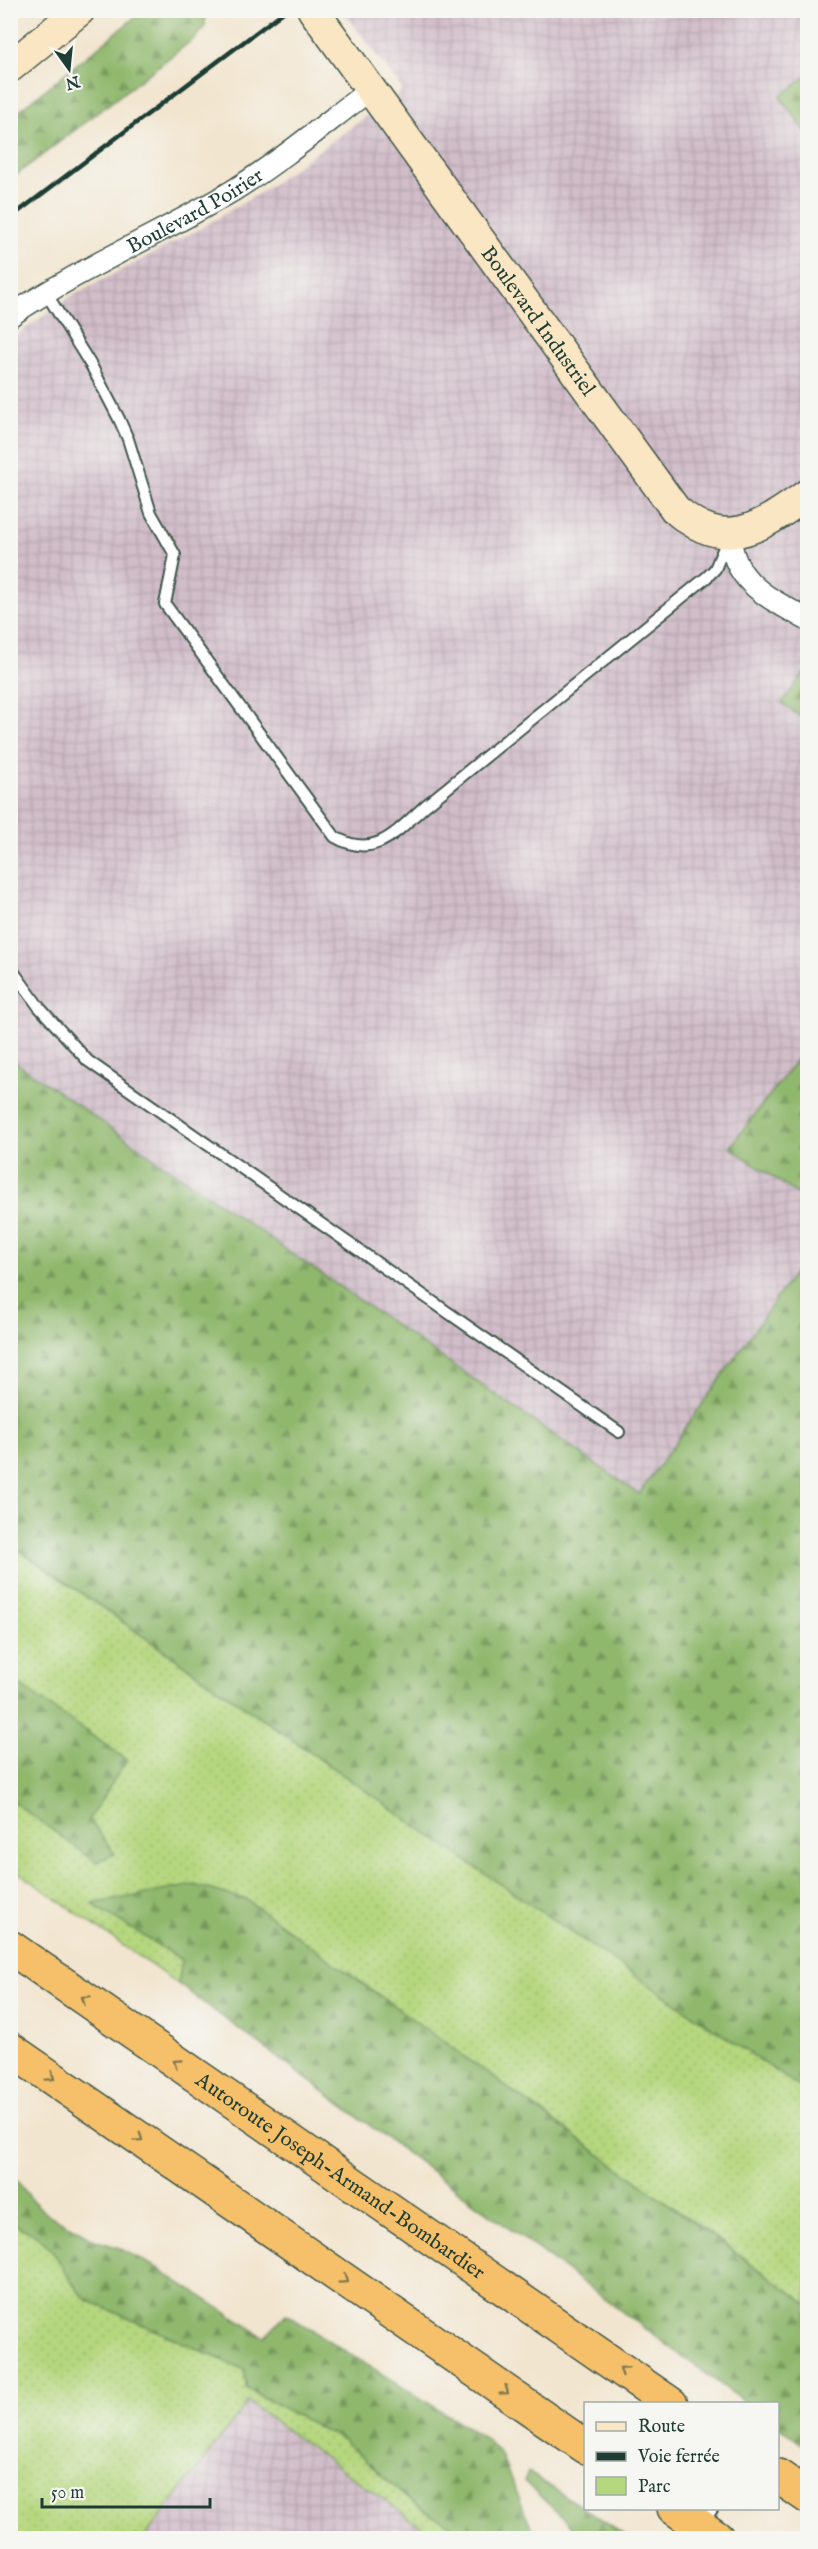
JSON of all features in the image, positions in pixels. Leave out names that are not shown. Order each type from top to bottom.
[{"type":"highway","name":"Autoroute Joseph-Armand-Bombardier","points":[[10,1947],[670,2402]]},
{"type":"highway","points":[[10,2049],[584,2446]]},
{"type":"highway","points":[[779,2477],[807,2497]]},
{"type":"street","points":[[10,67],[80,10]]},
{"type":"street","name":"Boulevard Industriel","points":[[313,10],[667,500],[681,515],[699,526],[730,533],[743,532],[769,522],[807,494]]},
{"type":"street","name":"Boulevard Poirier","points":[[10,316],[79,272],[236,189],[371,89]]},
{"type":"street","points":[[730,533],[734,558],[747,581],[757,590],[807,620]]},
{"type":"lane","points":[[46,293],[92,367],[119,419],[128,439],[151,513],[176,555],[165,604],[334,837],[350,845],[363,847],[378,843],[394,834],[425,806],[686,595],[716,569],[730,533]]},
{"type":"lane","points":[[10,967],[39,1007],[88,1061],[619,1432]]},
{"type":"shaded area","points":[[349,11],[807,11],[808,675],[805,673],[782,702],[807,721],[807,1046],[730,1147],[807,1201],[807,1255],[639,1495],[11,1059],[11,339],[70,297],[196,231],[261,192],[403,90],[345,13]]},
{"type":"shaded area","points":[[248,2402],[437,2538],[144,2538]]},
{"type":"green space","points":[[202,10],[205,13],[205,26],[195,38],[11,179],[11,117],[143,11]]},
{"type":"green space","points":[[807,76],[807,133],[780,97]]},
{"type":"green space","points":[[804,673],[807,675],[807,721],[782,703]]},
{"type":"green space","points":[[807,1046],[807,1201],[730,1147]]},
{"type":"green space","points":[[11,1059],[639,1494],[807,1255],[807,2092],[471,1864],[11,1544]]},
{"type":"green space","points":[[10,1544],[471,1864],[807,2092],[807,2304],[247,1900],[139,1896],[92,1904],[183,1960],[178,1984],[11,1867],[11,1800],[96,1862],[114,1854],[88,1819],[127,1760],[11,1679]]},
{"type":"green space","points":[[11,1679],[127,1760],[89,1819],[115,1854],[96,1862],[11,1800]]},
{"type":"green space","points":[[194,1885],[247,1900],[807,2304],[807,2448],[779,2427],[779,2402],[745,2402],[178,1984],[182,1960],[92,1904]]},
{"type":"green space","points":[[10,2172],[33,2201],[47,2214],[97,2241],[117,2247],[157,2268],[264,2337],[286,2314],[486,2439],[500,2454],[536,2538],[472,2538],[413,2504],[343,2440],[246,2388],[245,2370],[87,2300],[76,2289],[51,2249],[32,2234],[11,2222]]},
{"type":"green space","points":[[10,2222],[32,2234],[51,2249],[76,2289],[87,2300],[245,2370],[246,2388],[343,2440],[413,2504],[472,2538],[437,2538],[248,2402],[144,2538],[11,2538]]},
{"type":"green space","points":[[528,2472],[629,2538],[572,2538],[580,2534],[524,2481]]},
{"type":"railway","points":[[10,218],[286,10]]}]
